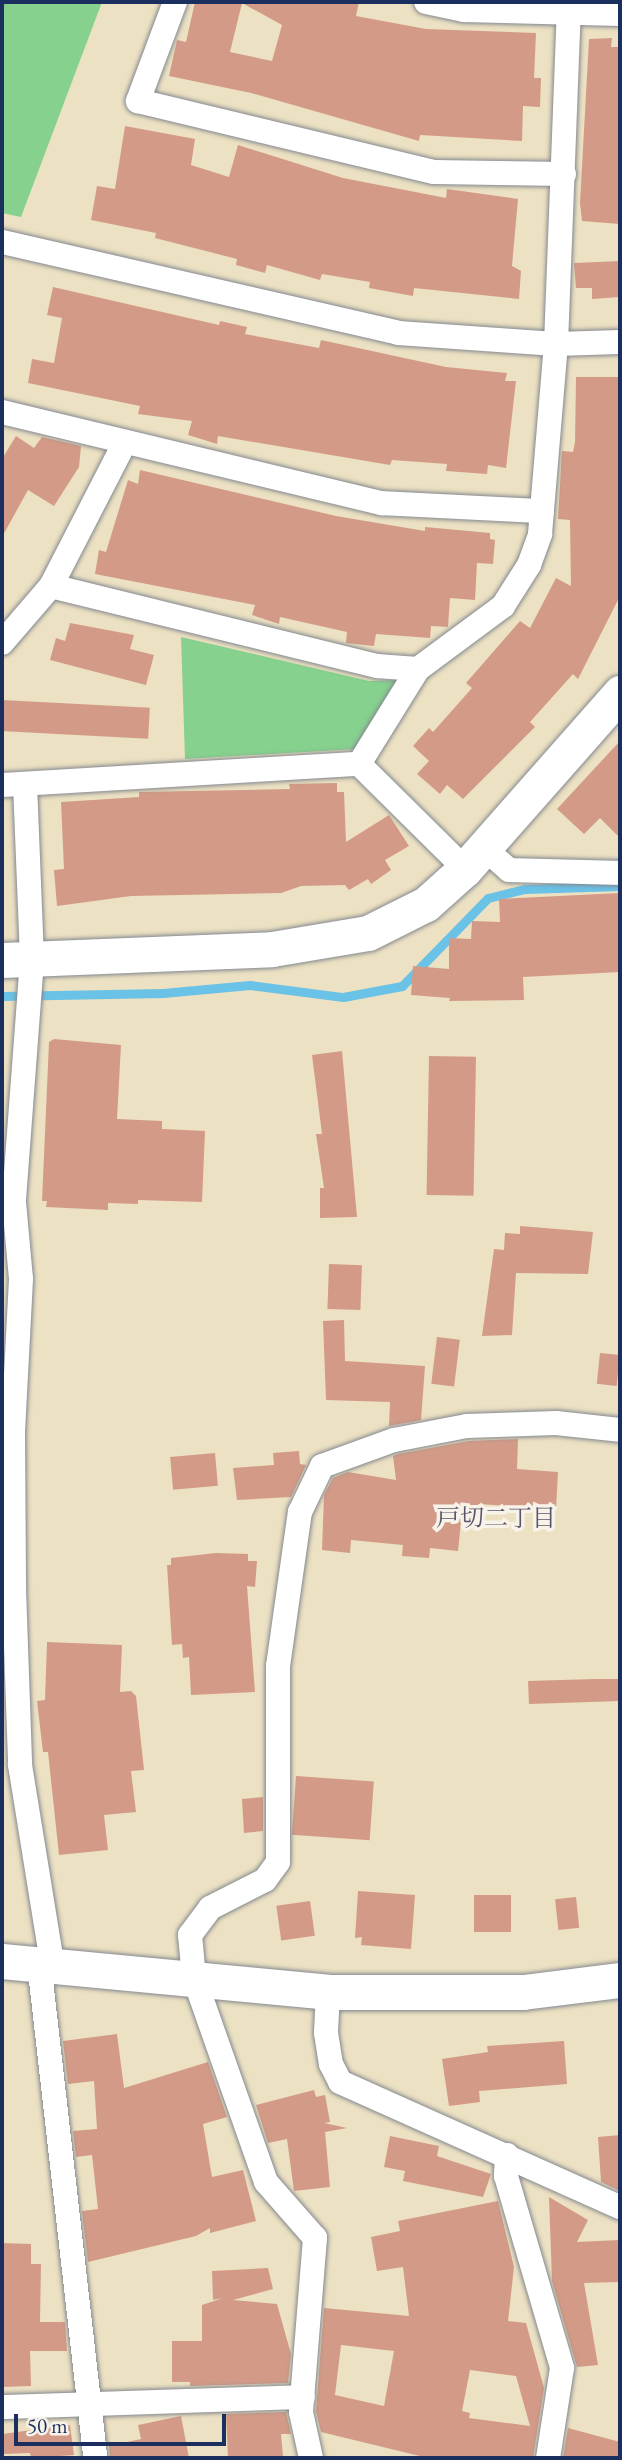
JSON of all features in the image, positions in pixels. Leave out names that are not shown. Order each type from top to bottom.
[{"type":"street","points":[[175,2],[138,101],[435,172],[564,174]]},
{"type":"street","points":[[426,2],[464,10],[570,8],[620,14]]},
{"type":"street","points":[[359,764],[418,669],[503,606],[529,565],[542,511],[556,344],[570,8]]},
{"type":"street","points":[[2,242],[398,333],[556,344],[620,342]]},
{"type":"street","points":[[2,412],[382,503],[542,511]]},
{"type":"street","points":[[2,643],[51,586],[125,442]]},
{"type":"street","points":[[51,586],[377,666],[418,669]]},
{"type":"street","points":[[23,976],[272,949],[368,933],[426,904],[475,859],[620,693]]},
{"type":"street","points":[[95,2458],[92,2405],[46,1966],[20,1765],[14,1588],[13,1434],[21,1279],[14,1202],[23,976],[13,784],[359,764],[475,859],[509,870],[620,873]]},
{"type":"street","points":[[311,2458],[303,2397],[315,2238],[266,2182],[194,1978],[190,1935],[210,1908],[265,1880],[278,1862],[278,1666],[300,1512],[322,1466],[394,1440],[467,1426],[556,1423],[620,1430]]},
{"type":"street","points":[[2,1961],[328,1992],[523,1993],[620,1980]]},
{"type":"street","points":[[328,1992],[326,2033],[331,2064],[340,2082],[620,2207]]},
{"type":"street","points":[[507,2155],[506,2176],[562,2368],[548,2458]]},
{"type":"street","points":[[2,2407],[303,2397]]},
{"type":"green space","points":[[2,2],[102,2],[21,217],[2,213]]},
{"type":"green space","points":[[181,637],[369,681],[402,680],[357,749],[185,759]]},
{"type":"building","points":[[195,2],[359,2],[356,16],[426,29],[536,33],[534,78],[541,78],[540,107],[523,106],[522,141],[420,135],[419,141],[251,93],[169,76],[177,40],[186,42]],"holes":[[[242,3],[282,25],[272,61],[230,52]]]},
{"type":"building","points":[[612,38],[611,47],[620,47],[620,224],[582,221],[580,203],[589,39]]},
{"type":"building","points":[[125,126],[195,139],[191,165],[229,177],[238,145],[343,178],[446,198],[447,189],[518,199],[512,266],[521,271],[519,299],[414,288],[413,296],[369,288],[370,282],[322,274],[320,280],[267,265],[265,273],[236,265],[237,259],[155,238],[156,233],[91,220],[97,186],[115,189]]},
{"type":"building","points":[[620,261],[620,297],[592,299],[592,288],[576,288],[574,263]]},
{"type":"building","points":[[53,287],[219,325],[220,321],[247,327],[245,334],[319,348],[321,340],[446,367],[507,373],[505,381],[516,381],[506,468],[488,465],[487,474],[446,471],[447,464],[392,460],[390,465],[218,436],[217,444],[188,435],[192,421],[138,414],[140,406],[28,383],[32,359],[54,363],[62,318],[47,315]]},
{"type":"building","points":[[576,377],[620,377],[620,596],[578,679],[573,674],[530,722],[535,727],[463,799],[447,785],[440,794],[417,774],[429,761],[413,746],[429,728],[433,732],[472,688],[466,683],[520,621],[530,628],[556,578],[571,586],[570,520],[558,519],[562,451],[573,452],[575,442]]},
{"type":"building","points":[[16,436],[34,448],[42,437],[81,446],[79,467],[54,506],[28,490],[2,537],[2,459]]},
{"type":"building","points":[[140,470],[336,516],[425,531],[425,527],[490,533],[490,539],[495,540],[493,564],[477,563],[475,600],[450,598],[448,627],[431,626],[430,638],[376,634],[374,646],[346,643],[347,632],[280,617],[279,624],[252,615],[255,605],[95,574],[99,550],[106,552],[128,480],[138,484]]},
{"type":"building","points":[[70,623],[134,635],[130,649],[154,655],[146,685],[50,660],[56,638],[65,641]]},
{"type":"building","points":[[2,700],[150,708],[148,739],[2,731]]},
{"type":"building","points":[[620,741],[620,838],[600,818],[584,834],[557,809]]},
{"type":"building","points":[[337,783],[337,792],[344,792],[346,842],[389,815],[409,846],[385,860],[391,870],[371,884],[368,879],[349,890],[345,885],[301,886],[281,893],[131,896],[57,906],[54,870],[64,869],[61,802],[139,797],[139,792],[290,789],[289,784]]},
{"type":"building","points":[[620,893],[620,972],[523,977],[524,1000],[449,1001],[450,998],[411,995],[413,966],[449,969],[449,938],[471,939],[472,921],[500,922],[499,899]]},
{"type":"building","points":[[54,1039],[121,1045],[117,1119],[162,1121],[162,1129],[205,1131],[202,1202],[138,1200],[138,1204],[108,1203],[108,1210],[46,1207],[47,1201],[42,1201],[49,1042]]},
{"type":"building","points":[[342,1051],[357,1217],[320,1218],[320,1188],[324,1188],[316,1134],[322,1134],[312,1055]]},
{"type":"building","points":[[429,1056],[476,1057],[474,1196],[427,1195]]},
{"type":"building","points":[[520,1226],[593,1232],[588,1274],[516,1273],[512,1335],[482,1336],[494,1249],[504,1250],[505,1233],[520,1234]]},
{"type":"building","points":[[329,1264],[362,1265],[360,1310],[327,1309]]},
{"type":"building","points":[[344,1320],[345,1361],[425,1366],[421,1420],[389,1426],[390,1402],[326,1400],[323,1321]]},
{"type":"building","points":[[437,1337],[460,1340],[454,1386],[431,1384]]},
{"type":"building","points":[[600,1353],[620,1355],[617,1386],[597,1384]]},
{"type":"building","points":[[518,1439],[517,1469],[558,1472],[556,1509],[478,1504],[477,1513],[462,1512],[458,1551],[430,1548],[429,1558],[402,1556],[403,1545],[351,1540],[350,1553],[322,1550],[324,1495],[333,1478],[348,1472],[396,1480],[393,1456],[398,1454],[469,1441]]},
{"type":"building","points":[[299,1451],[300,1464],[306,1465],[291,1497],[237,1500],[233,1468],[274,1465],[273,1453]]},
{"type":"building","points":[[215,1453],[218,1486],[173,1490],[170,1457]]},
{"type":"building","points":[[216,1553],[248,1554],[248,1561],[257,1561],[255,1587],[247,1586],[255,1692],[191,1695],[189,1657],[183,1658],[182,1644],[172,1645],[167,1565],[171,1565],[171,1558]]},
{"type":"building","points":[[47,1642],[122,1645],[120,1692],[131,1691],[136,1696],[144,1770],[131,1771],[136,1812],[104,1815],[108,1850],[59,1855],[48,1752],[43,1752],[37,1701],[45,1700]]},
{"type":"building","points":[[620,1679],[620,1701],[529,1704],[528,1681]]},
{"type":"building","points":[[296,1776],[374,1781],[370,1840],[292,1835]]},
{"type":"building","points":[[263,1797],[263,1831],[244,1833],[242,1799]]},
{"type":"building","points":[[358,1891],[415,1895],[411,1949],[361,1945],[362,1937],[355,1938]]},
{"type":"building","points":[[474,1895],[511,1895],[511,1932],[474,1932]]},
{"type":"building","points":[[576,1897],[579,1928],[558,1930],[555,1899]]},
{"type":"building","points":[[310,1901],[315,1936],[281,1940],[276,1906]]},
{"type":"building","points":[[117,2034],[124,2088],[208,2062],[227,2117],[203,2124],[212,2177],[243,2170],[256,2221],[210,2233],[210,2228],[196,2236],[88,2262],[82,2211],[98,2209],[92,2155],[76,2157],[73,2131],[97,2129],[94,2081],[68,2084],[63,2041]]},
{"type":"building","points":[[564,2041],[567,2084],[479,2091],[480,2102],[449,2106],[442,2059],[488,2052],[487,2046]]},
{"type":"building","points":[[314,2090],[316,2097],[325,2095],[330,2122],[324,2123],[347,2128],[325,2132],[330,2187],[294,2191],[287,2139],[268,2143],[256,2105]]},
{"type":"building","points":[[620,2135],[620,2191],[601,2182],[598,2137]]},
{"type":"building","points":[[390,2136],[439,2146],[437,2156],[491,2174],[483,2197],[403,2181],[405,2171],[384,2167]]},
{"type":"building","points":[[549,2197],[588,2220],[577,2242],[620,2240],[620,2282],[584,2283],[598,2365],[577,2367],[552,2281]]},
{"type":"building","points":[[498,2201],[514,2267],[508,2321],[526,2323],[544,2388],[533,2458],[428,2458],[321,2432],[316,2411],[324,2308],[409,2316],[403,2267],[377,2271],[371,2237],[400,2231],[398,2221]],"holes":[[[341,2345],[394,2351],[384,2406],[335,2395]],[[470,2370],[516,2376],[530,2426],[469,2418],[470,2413],[462,2411]]]},
{"type":"building","points":[[2,2243],[31,2244],[31,2264],[41,2264],[40,2322],[65,2322],[67,2351],[30,2351],[31,2386],[2,2387]]},
{"type":"building","points":[[268,2268],[273,2289],[233,2300],[277,2304],[291,2354],[288,2383],[190,2386],[190,2382],[172,2382],[172,2341],[202,2341],[202,2305],[223,2298],[213,2300],[212,2271]]},
{"type":"building","points":[[286,2412],[291,2434],[281,2434],[283,2456],[228,2458],[226,2414]]},
{"type":"building","points":[[181,2416],[189,2458],[110,2458],[109,2446],[141,2439],[138,2425]]},
{"type":"building","points":[[70,2425],[74,2455],[31,2458],[30,2453],[2,2454],[2,2434]]},
{"type":"building","points":[[568,2428],[620,2442],[620,2458],[563,2458]]},
{"type":"waterway","points":[[2,996],[163,993],[250,985],[343,997],[402,986],[488,898],[525,889],[620,886]]},
{"type":"district","name":"戸切二丁目","points":[[496,1518]]}]
